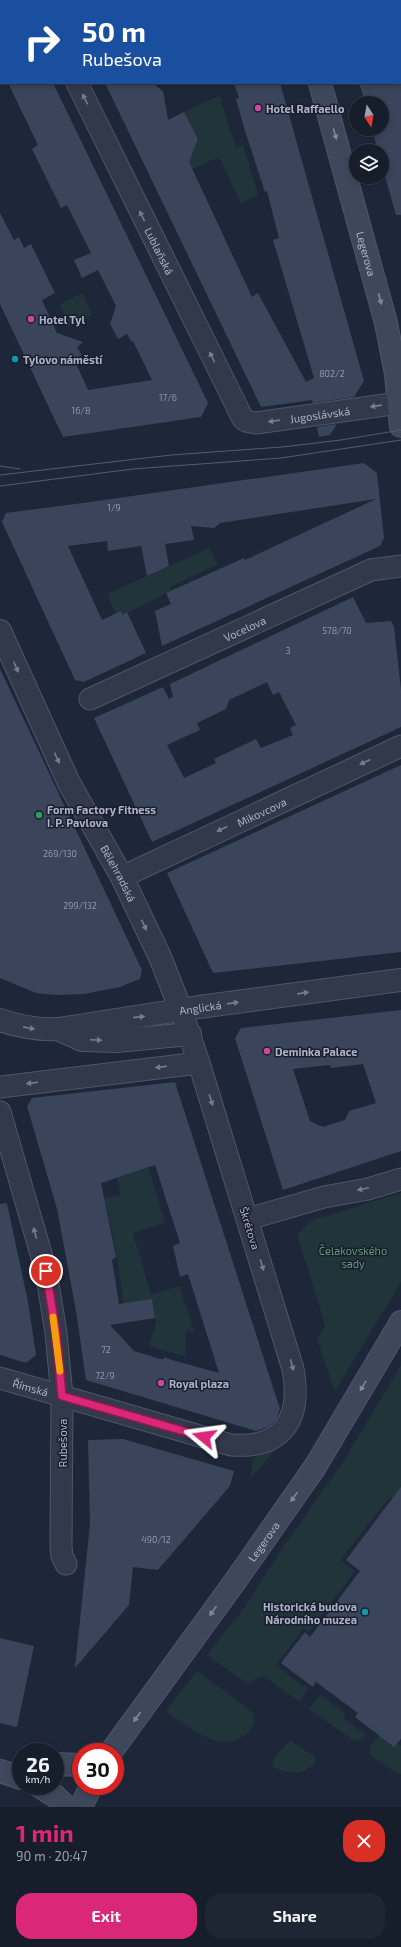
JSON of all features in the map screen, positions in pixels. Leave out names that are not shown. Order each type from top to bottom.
[{"type":"main road","name":"Legerova","points":[[320,84],[386,323],[396,374],[400,402],[401,426]]},
{"type":"main road","name":"Legerova","points":[[118,1743],[236,1580],[315,1467],[401,1322]]},
{"type":"main road","points":[[0,1764],[12,1764]]},
{"type":"main road","points":[[0,1771],[12,1775]]},
{"type":"main road","points":[[53,1795],[66,1807]]},
{"type":"main road","points":[[81,1807],[86,1795]]},
{"type":"street","name":"Lublaňská","points":[[77,84],[243,419]]},
{"type":"street","name":"Jugoslávská","points":[[243,419],[256,424],[400,402]]},
{"type":"street","name":"Vocelova","points":[[90,699],[370,570],[401,566]]},
{"type":"street","name":"Bělehradská","points":[[0,631],[69,782],[122,877],[160,957],[181,1010]]},
{"type":"street","name":"Mikovcova","points":[[122,877],[401,746]]},
{"type":"street","name":"Anglická","points":[[0,1020],[37,1030],[59,1029],[181,1010],[401,980]]},
{"type":"street","name":"Škrétova","points":[[181,1010],[190,1034],[281,1327],[296,1388],[296,1403],[288,1423],[269,1441]]},
{"type":"street","points":[[59,1029],[82,1040],[116,1041],[190,1034]]},
{"type":"street","points":[[0,1087],[199,1063]]},
{"type":"street","name":"Rubešova","points":[[0,1112],[46,1271],[56,1333],[62,1396],[61,1547],[62,1556],[66,1564]]},
{"type":"street","points":[[248,1220],[324,1197],[368,1188],[401,1179]]},
{"type":"street","name":"Římská","points":[[0,1378],[231,1445],[245,1446],[269,1441]]},
{"type":"green space","points":[[219,96],[236,148],[243,145],[258,195],[241,203],[219,157],[192,169],[182,149],[193,152],[198,139],[184,112]]},
{"type":"green space","points":[[82,293],[92,315],[69,327],[60,304]]},
{"type":"green space","points":[[210,548],[217,565],[170,587],[171,591],[122,615],[121,611],[116,614],[107,594]]},
{"type":"green space","points":[[148,1167],[165,1223],[133,1233],[151,1295],[179,1286],[195,1333],[186,1331],[185,1356],[149,1346],[156,1323],[152,1300],[124,1304],[114,1241],[104,1198],[121,1194],[117,1178]]},
{"type":"green space","name":"Čelakovského sady","points":[[401,1193],[401,1282],[335,1391],[317,1339],[325,1327],[323,1317],[297,1235],[310,1221]]},
{"type":"green space","points":[[401,1365],[401,1505],[390,1497],[340,1560],[355,1571],[309,1632],[304,1628],[276,1665],[304,1687],[305,1685],[309,1688],[299,1701],[263,1676],[254,1679],[251,1683],[247,1683],[207,1655],[244,1608],[281,1550],[343,1462]]},
{"type":"green space","points":[[280,1444],[251,1478],[253,1463],[257,1455],[266,1449]]},
{"type":"green space","points":[[197,1671],[251,1711],[254,1723],[250,1730],[240,1738],[229,1742],[218,1741],[207,1737],[196,1732],[166,1711]]},
{"type":"green space","points":[[320,1695],[345,1713],[344,1719],[365,1734],[358,1741],[354,1741],[309,1709]]},
{"type":"green space","points":[[379,1735],[394,1747],[397,1743],[401,1746],[401,1774],[396,1773],[370,1754],[370,1747]]},
{"type":"green space","points":[[291,1741],[315,1757],[314,1764],[310,1768],[295,1773],[279,1770],[274,1767],[274,1759],[287,1743]]},
{"type":"building","points":[[8,84],[53,84],[208,403],[201,417],[63,437],[0,304],[0,213],[14,240],[19,237],[24,248],[31,244],[55,293],[42,300],[57,333],[83,342],[77,347],[82,355],[74,359],[88,390],[152,380],[133,341],[131,341],[127,334],[118,339],[110,324],[116,306],[98,270],[82,278],[74,260],[91,253],[67,205],[61,208],[32,149],[38,145]]},
{"type":"building","points":[[105,84],[153,84],[163,91],[168,120],[184,112],[198,139],[189,162],[252,297],[258,293],[306,382],[314,378],[273,240],[279,238],[267,191],[265,192],[245,131],[236,99],[239,98],[234,84],[280,84],[364,381],[354,397],[313,403],[312,400],[261,407]]},
{"type":"building","points":[[359,84],[401,84],[401,215],[396,215],[387,184],[389,184],[389,144],[376,144],[374,136],[389,136],[389,96],[363,96]]},
{"type":"building","points":[[337,424],[330,435],[319,437],[317,427]]},
{"type":"building","points":[[364,463],[377,473],[384,538],[380,546],[162,646],[155,611],[171,604],[166,593],[244,558],[245,560],[376,499],[220,523],[214,528],[191,526],[194,540],[165,544],[169,566],[147,576],[141,546],[108,551],[107,541],[68,546],[102,620],[121,611],[122,615],[127,612],[146,653],[84,682],[75,680],[2,522],[6,513]]},
{"type":"building","points":[[353,597],[366,623],[391,621],[394,627],[401,689],[401,727],[152,842],[94,718],[163,687],[169,699],[173,697],[170,684]],"holes":[[[267,682],[273,695],[279,692],[296,725],[290,728],[293,735],[261,748],[256,739],[214,759],[216,763],[184,778],[167,745],[200,730],[197,723],[226,709],[229,700]]]},
{"type":"building","points":[[0,669],[142,970],[140,979],[120,987],[84,994],[56,995],[36,993],[0,978]]},
{"type":"building","points":[[401,765],[401,952],[213,973],[167,873]]},
{"type":"building","points":[[401,1010],[401,1151],[283,1190],[235,1038],[241,1028]],"holes":[[[363,1064],[376,1103],[349,1111],[345,1120],[323,1127],[310,1121],[293,1069],[330,1065],[331,1068]]]},
{"type":"building","points":[[175,1082],[280,1409],[276,1420],[269,1426],[256,1431],[86,1380],[76,1311],[57,1209],[27,1106],[32,1098]],"holes":[[[155,1165],[180,1243],[173,1246],[180,1277],[188,1274],[219,1373],[164,1357],[164,1359],[160,1359],[134,1351],[110,1325],[155,1318],[152,1299],[119,1304],[112,1260],[116,1257],[101,1183]]]},
{"type":"building","points":[[7,1203],[28,1302],[36,1355],[26,1363],[0,1355],[0,1204]]},
{"type":"building","points":[[123,1439],[234,1471],[230,1486],[158,1570],[133,1567],[129,1605],[75,1668],[90,1524],[88,1440]]},
{"type":"building","name":"Historická budova Národního muzea","points":[[401,1487],[401,1739],[394,1747],[355,1717],[358,1713],[316,1682],[313,1687],[281,1663],[305,1632],[310,1637],[360,1571],[346,1560]]},
{"type":"building","points":[[0,1638],[34,1646],[17,1727],[0,1723]]},
{"type":"tram line","points":[[0,475],[171,455],[282,447],[341,440],[401,430]]},
{"type":"tram line","points":[[0,486],[133,469],[281,458],[401,440]]},
{"type":"tram line","points":[[0,466],[20,469]]},
{"type":"slow traffic","points":[[53,1317],[60,1371]]},
{"type":"place","name":"Hotel Raffaello","points":[[258,108]]},
{"type":"place","name":"Hotel Tyl","points":[[31,319]]},
{"type":"place","name":"Tylovo náměstí","points":[[15,359]]},
{"type":"place","name":"Form Factory Fitness I. P. Pavlova","points":[[39,815]]},
{"type":"place","name":"Deminka Palace","points":[[267,1051]]},
{"type":"place","name":"Royal plaza","points":[[161,1383]]},
{"type":"place","name":"Historická budova Národního muzea","points":[[365,1612]]},
{"type":"route","points":[[46,1271],[56,1333],[62,1396],[204,1437]]}]
